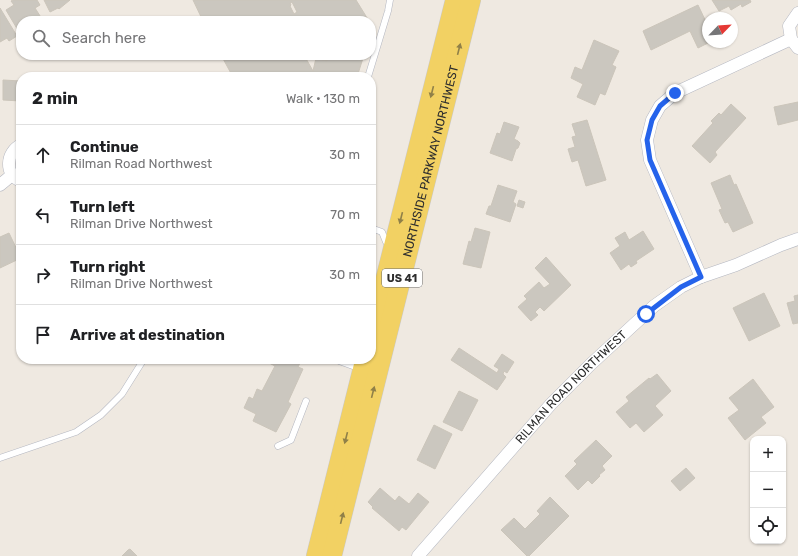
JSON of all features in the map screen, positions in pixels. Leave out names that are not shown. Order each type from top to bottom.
[{"type":"main road","name":"NORTHSIDE PARKWAY NORTHWEST","points":[[376,344],[397,243],[455,0]]},
{"type":"main road","name":"NORTHSIDE PARKWAY NORTHWEST","points":[[376,318],[397,243],[471,0]]},
{"type":"main road","points":[[316,556],[364,364]]},
{"type":"main road","name":"NORTHSIDE PARKWAY NORTHWEST","points":[[332,556],[372,364]]},
{"type":"street","points":[[701,277],[650,160],[647,140],[652,120],[660,106],[675,93],[794,43],[789,26],[798,13]]},
{"type":"street","points":[[16,148],[11,153],[9,160],[9,168],[16,177]]},
{"type":"street","points":[[0,185],[16,178]]},
{"type":"street","name":"RILMAN ROAD NORTHWEST","points":[[418,556],[551,404],[591,364],[654,306],[681,287],[701,277],[736,265],[781,244],[798,239]]},
{"type":"lane","points":[[376,51],[390,0]]},
{"type":"lane","points":[[370,72],[373,60]]},
{"type":"lane","points":[[376,230],[382,232],[397,243]]},
{"type":"lane","points":[[0,458],[76,432],[101,415],[122,394],[141,364]]},
{"type":"lane","points":[[278,446],[291,440],[306,401]]},
{"type":"building","points":[[37,0],[40,5],[35,8],[40,16],[16,16],[16,27],[6,10],[14,5],[11,1]]},
{"type":"building","points":[[44,0],[70,0],[59,9],[58,8],[50,12]]},
{"type":"building","points":[[193,0],[356,0],[366,16],[201,16]],"holes":[[[292,2],[297,12],[294,14],[290,6],[290,3]]]},
{"type":"building","points":[[712,0],[750,0],[751,2],[742,7],[741,4],[731,10],[729,6],[719,11]]},
{"type":"building","points":[[698,5],[702,13],[702,46],[698,48],[690,31],[651,50],[643,31]]},
{"type":"building","points":[[0,8],[16,37],[9,41],[7,38],[0,42]]},
{"type":"building","points":[[594,40],[619,51],[612,65],[616,67],[605,95],[600,93],[595,105],[577,97],[583,84],[571,78],[575,67],[582,70]]},
{"type":"building","points":[[224,60],[307,60],[313,71],[316,60],[362,60],[359,72],[230,72]]},
{"type":"building","points":[[3,80],[16,81],[16,101],[3,100]]},
{"type":"building","points":[[798,102],[798,120],[778,125],[774,107]]},
{"type":"building","points":[[731,104],[746,118],[715,152],[717,155],[710,163],[692,146],[713,123],[711,121],[719,113],[721,115]]},
{"type":"building","points":[[587,120],[606,180],[586,186],[578,160],[572,162],[568,149],[575,147],[572,137],[576,136],[572,124]]},
{"type":"building","points":[[504,122],[519,127],[514,139],[520,143],[516,149],[512,161],[490,153],[497,133],[500,134]]},
{"type":"building","points":[[730,175],[734,185],[736,184],[753,223],[733,232],[728,222],[725,223],[719,210],[722,209],[711,183]]},
{"type":"building","points":[[498,185],[517,191],[513,202],[516,204],[510,222],[486,214],[489,206],[491,206]]},
{"type":"building","points":[[519,200],[525,202],[523,208],[517,206]]},
{"type":"building","points":[[475,228],[490,232],[481,268],[463,264],[469,241],[471,242]]},
{"type":"building","points":[[643,231],[654,249],[636,261],[637,263],[631,267],[629,264],[621,270],[610,253],[620,246],[615,238],[625,232],[629,240]]},
{"type":"building","points":[[9,233],[16,248],[16,260],[0,268],[0,237]]},
{"type":"building","points":[[546,257],[571,285],[544,311],[540,307],[535,312],[538,315],[531,321],[518,307],[527,299],[524,296],[539,282],[544,288],[550,284],[535,268]]},
{"type":"building","points":[[764,293],[780,326],[749,341],[733,308]]},
{"type":"building","points":[[798,295],[798,323],[793,324],[787,303],[795,301],[794,296]]},
{"type":"building","points":[[459,348],[497,373],[499,369],[494,366],[502,354],[514,362],[507,373],[504,371],[503,374],[506,377],[497,390],[451,360]]},
{"type":"building","points":[[271,364],[300,364],[298,367],[303,369],[288,402],[291,404],[276,432],[253,421],[256,414],[244,408],[249,397],[253,399],[257,389],[262,391],[275,366]]},
{"type":"building","points":[[657,374],[671,391],[655,406],[663,415],[644,432],[636,423],[630,428],[616,412],[629,401],[626,397],[649,378],[650,379]]},
{"type":"building","points":[[753,379],[774,407],[761,417],[766,423],[745,440],[728,418],[739,410],[729,398]]},
{"type":"building","points":[[459,391],[478,400],[462,431],[443,422]]},
{"type":"building","points":[[434,425],[452,434],[435,469],[417,460]]},
{"type":"building","points":[[596,440],[612,456],[602,466],[605,470],[592,484],[588,480],[578,490],[565,476],[577,464],[574,461]]},
{"type":"building","points":[[686,468],[695,478],[680,491],[671,481]]},
{"type":"building","points":[[380,488],[395,501],[399,496],[409,504],[418,493],[429,502],[406,530],[402,527],[399,531],[372,508],[373,507],[368,502]]},
{"type":"building","points":[[550,497],[569,516],[529,556],[527,556],[501,530],[514,518],[525,529],[540,514],[537,511]]},
{"type":"building","points":[[130,549],[137,556],[122,556],[128,550]]},
{"type":"route","points":[[646,314],[654,306],[681,287],[701,277],[650,160],[647,140],[652,120],[660,106],[675,93]]}]
